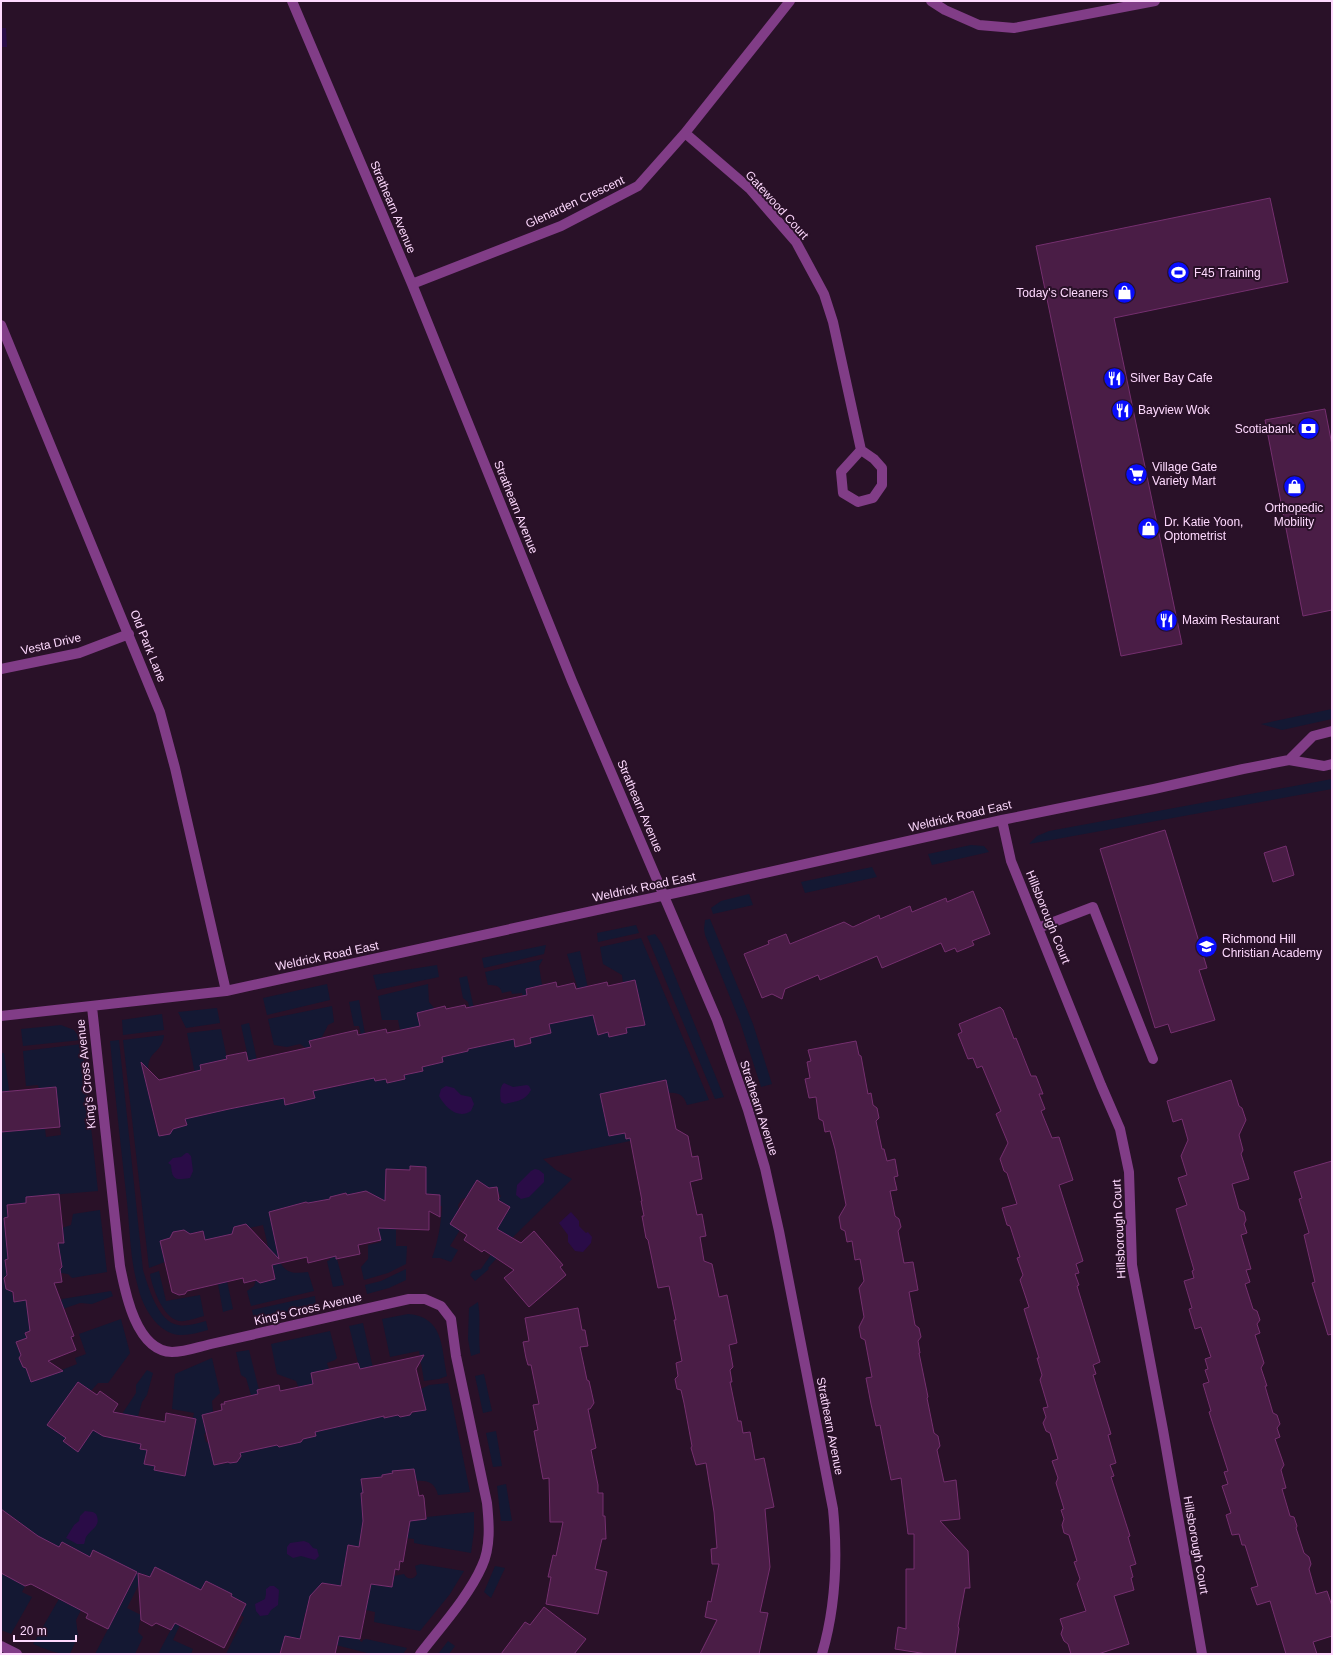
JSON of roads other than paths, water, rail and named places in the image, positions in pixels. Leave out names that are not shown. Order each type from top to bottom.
[{"type":"street","name":"Strathearn Avenue","points":[[292,1],[412,284],[572,682],[665,895],[717,1020],[748,1110],[765,1168],[779,1231],[833,1509],[836,1538],[834,1596],[831,1620],[822,1654]]},
{"type":"street","name":"Glenarden Crescent","points":[[412,284],[560,226],[638,186],[685,133],[790,1]]},
{"type":"street","points":[[931,1],[945,10],[979,25],[1014,28],[1155,1]]},
{"type":"street","name":"Gatewood Court","points":[[685,133],[750,189],[796,242],[824,294],[833,322],[861,450]]},
{"type":"street","name":"Old Park Lane","points":[[1,325],[160,712],[226,991]]},
{"type":"street","points":[[861,450],[874,459],[882,468],[882,485],[873,498],[858,502],[843,493],[841,472],[861,450]]},
{"type":"street","name":"Vesta Drive","points":[[1,669],[79,653],[129,634]]},
{"type":"street","points":[[1289,760],[1313,736],[1332,731]]},
{"type":"street","name":"Weldrick Road East","points":[[1,1016],[226,991],[1002,820],[1289,760],[1324,766],[1332,764]]},
{"type":"street","name":"Hillsborough Court","points":[[1002,820],[1011,861],[1100,1084],[1120,1129],[1129,1172],[1132,1266],[1202,1654]]},
{"type":"street","points":[[1038,928],[1093,907],[1153,1059]]},
{"type":"street","name":"King's Cross Avenue","points":[[92,1007],[120,1266],[125,1289],[138,1327],[147,1339],[156,1347],[170,1352],[187,1350],[409,1299],[424,1299],[441,1306],[451,1319],[456,1356],[487,1503],[489,1525],[488,1544],[483,1566],[467,1592],[420,1654]]},
{"type":"street","points":[[1,1646],[17,1654]]},
{"type":"place","name":"F45 Training","points":[[1179,273]]},
{"type":"place","name":"Today's Cleaners","points":[[1124,293]]},
{"type":"place","name":"Silver Bay Cafe","points":[[1114,378]]},
{"type":"place","name":"Bayview Wok","points":[[1123,410]]},
{"type":"place","name":"Scotiabank","points":[[1309,429]]},
{"type":"place","name":"Village Gate Variety Mart","points":[[1137,474]]},
{"type":"place","name":"Orthopedic Mobility","points":[[1294,487]]},
{"type":"place","name":"Dr. Katie Yoon, Optometrist","points":[[1148,529]]},
{"type":"place","name":"Maxim Restaurant","points":[[1166,620]]},
{"type":"place","name":"Richmond Hill Christian Academy","points":[[1206,946]]}]
